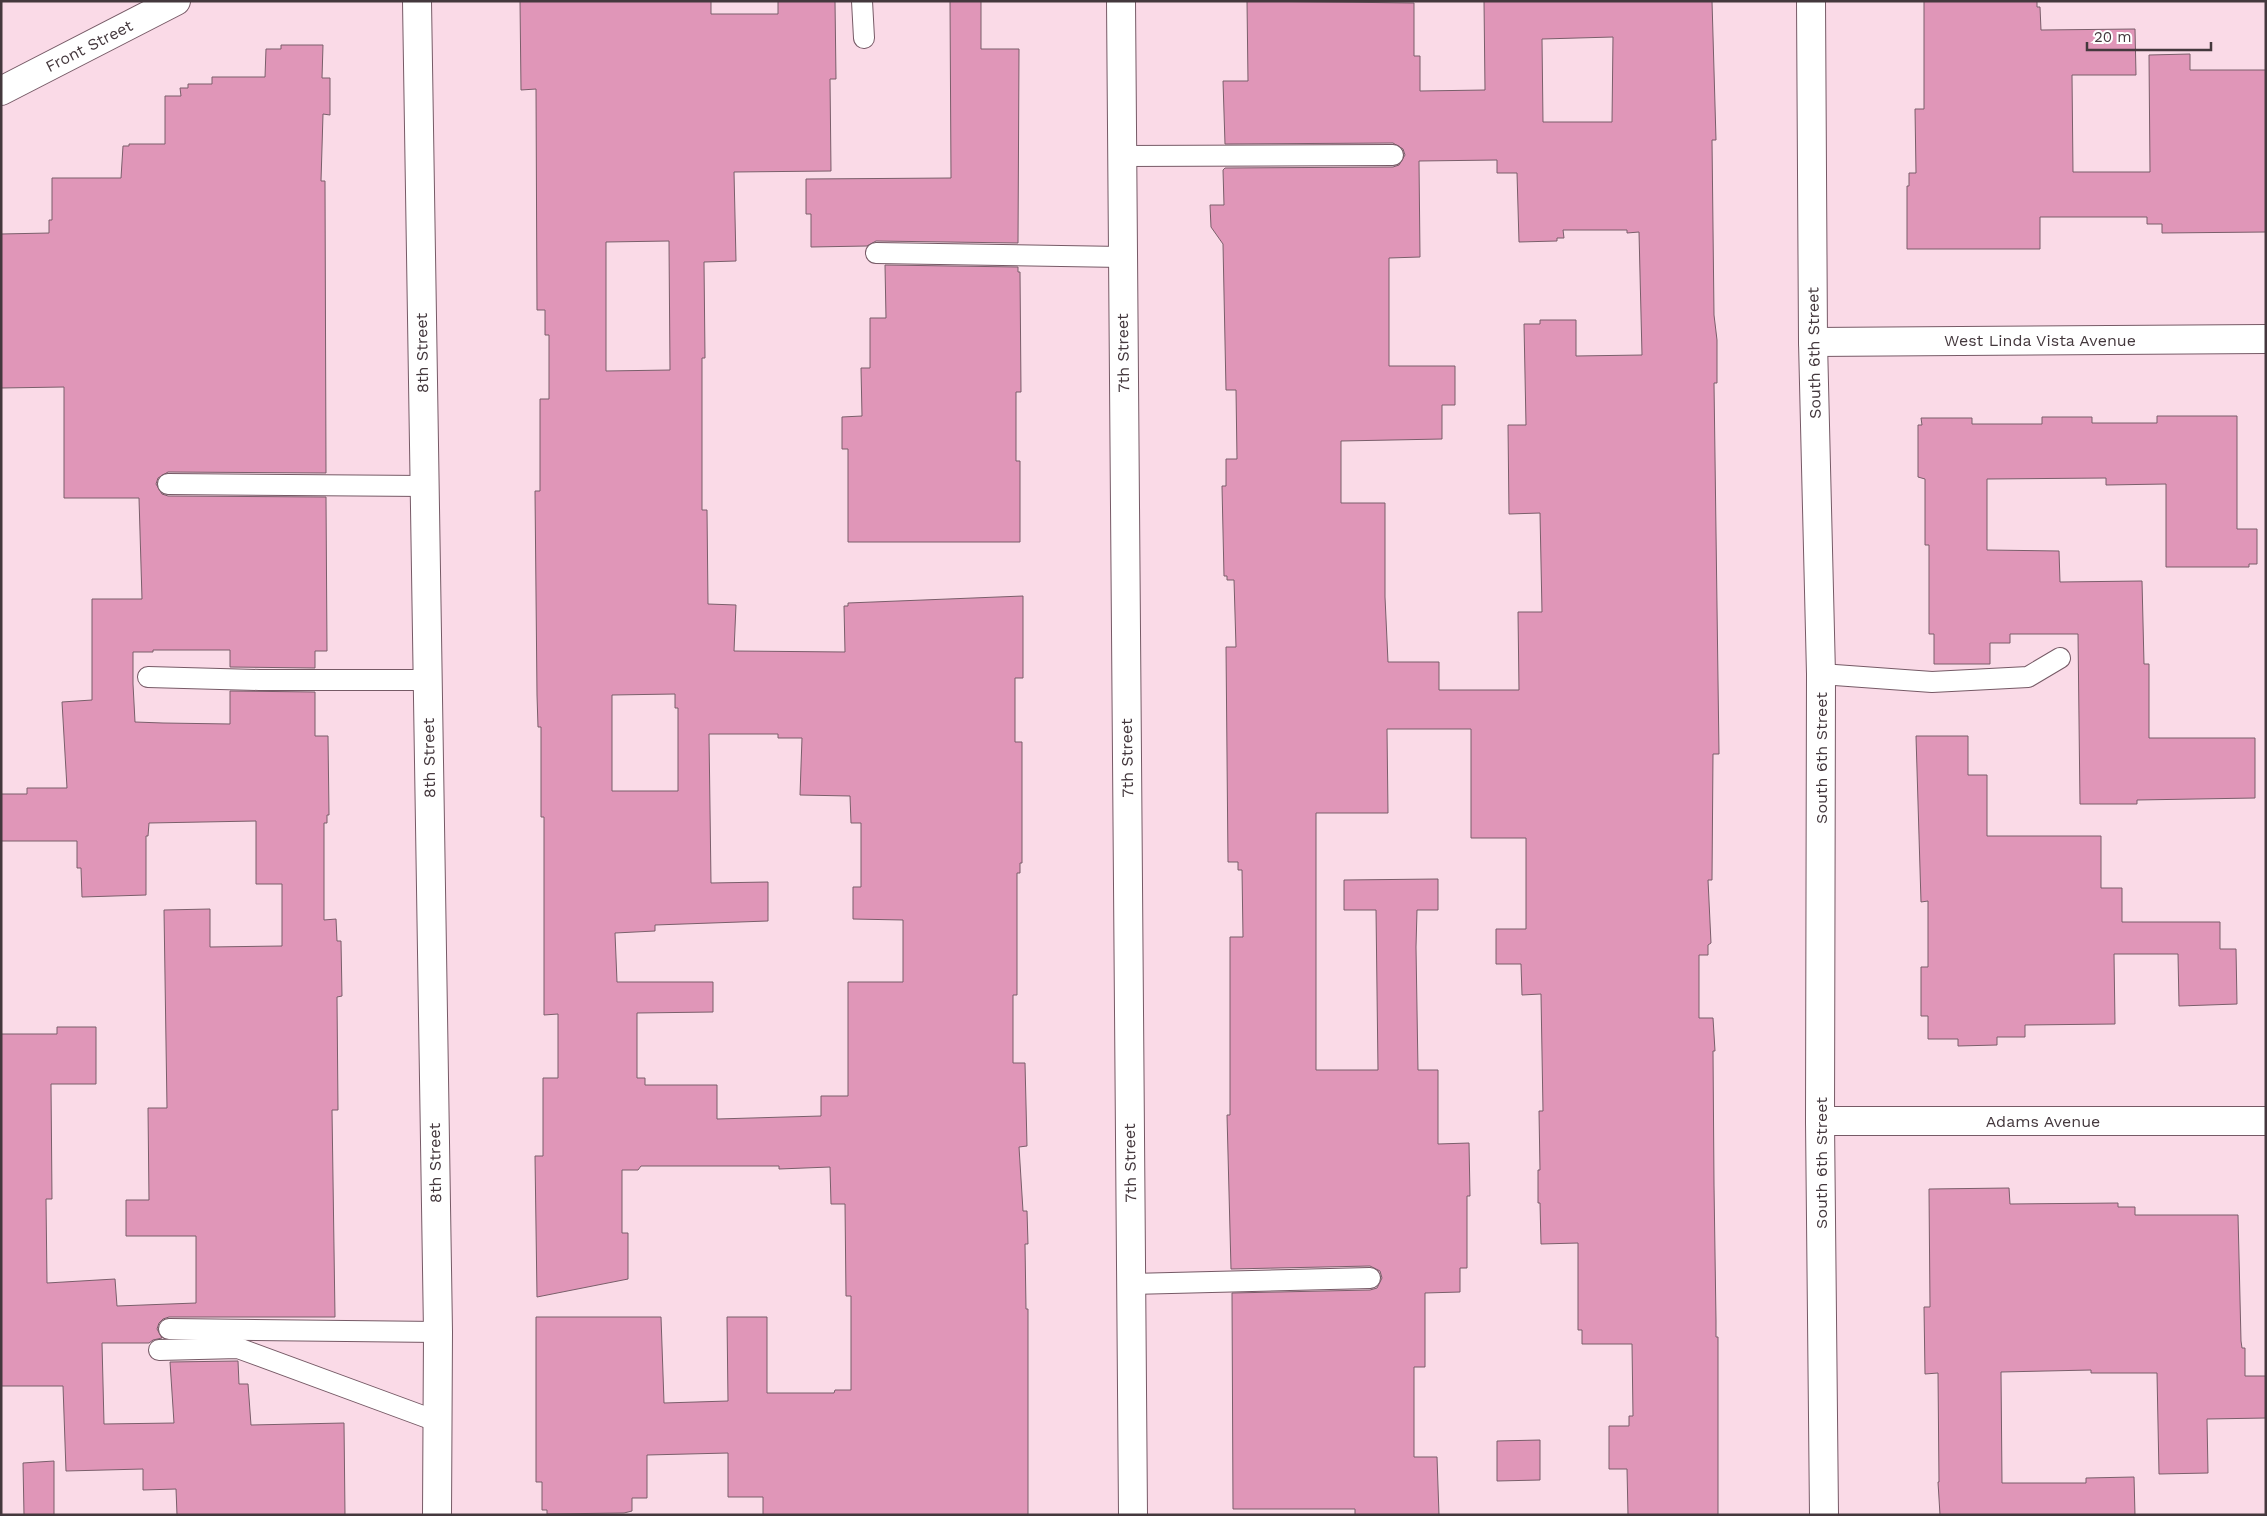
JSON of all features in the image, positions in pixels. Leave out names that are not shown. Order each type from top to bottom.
[{"type":"street","name":"Front Street","points":[[1,91],[176,1]]},
{"type":"street","name":"8th Street","points":[[417,1],[438,1332],[437,1515]]},
{"type":"street","name":"7th Street","points":[[1120,1],[1133,1515]]},
{"type":"street","name":"South 6th Street","points":[[1812,1],[1813,342],[1821,674],[1820,1121],[1824,1515]]},
{"type":"street","name":"West Linda Vista Avenue","points":[[1813,342],[2266,339]]},
{"type":"street","name":"Adams Avenue","points":[[1820,1121],[2266,1121]]},
{"type":"lane","points":[[862,1],[864,38]]},
{"type":"lane","points":[[1122,156],[1393,155]]},
{"type":"lane","points":[[876,253],[1122,258]]},
{"type":"lane","points":[[168,484],[425,486]]},
{"type":"lane","points":[[1821,674],[1932,682],[2028,677],[2060,658]]},
{"type":"lane","points":[[148,677],[259,680],[427,680]]},
{"type":"lane","points":[[1132,1284],[1370,1278]]},
{"type":"lane","points":[[169,1329],[438,1332]]},
{"type":"lane","points":[[159,1350],[238,1348],[439,1422]]},
{"type":"building","points":[[520,1],[711,1],[711,14],[778,14],[778,1],[835,1],[836,79],[830,79],[831,171],[734,172],[736,261],[704,262],[705,358],[702,358],[702,510],[707,510],[708,604],[736,605],[734,651],[845,652],[844,606],[848,606],[848,603],[1023,596],[1023,678],[1015,678],[1015,742],[1022,742],[1022,863],[1020,863],[1020,873],[1017,873],[1017,995],[1013,995],[1013,1063],[1025,1063],[1027,1146],[1019,1147],[1023,1211],[1027,1211],[1028,1244],[1025,1244],[1026,1309],[1028,1309],[1028,1515],[763,1515],[763,1497],[728,1497],[728,1453],[647,1455],[647,1498],[632,1498],[632,1511],[624,1513],[547,1514],[547,1510],[542,1510],[542,1482],[536,1482],[536,1317],[661,1317],[664,1403],[728,1401],[727,1317],[767,1317],[767,1393],[834,1393],[835,1390],[851,1390],[851,1296],[846,1296],[845,1204],[831,1204],[830,1167],[779,1169],[779,1166],[641,1166],[638,1170],[622,1170],[622,1233],[628,1233],[628,1279],[537,1297],[535,1156],[543,1156],[543,1078],[558,1078],[558,1014],[544,1015],[544,817],[541,817],[541,727],[538,727],[537,695],[535,491],[540,491],[540,399],[549,399],[549,335],[545,335],[545,310],[537,310],[536,89],[521,90]],"holes":[[[669,241],[670,370],[606,371],[606,242]],[[675,694],[675,708],[678,708],[678,791],[612,791],[612,695]],[[709,734],[778,734],[778,738],[802,738],[800,795],[850,796],[851,823],[861,823],[861,887],[853,887],[853,919],[903,920],[903,982],[848,982],[848,1096],[821,1096],[821,1116],[717,1119],[717,1085],[645,1085],[645,1078],[637,1078],[637,1013],[713,1012],[713,982],[617,982],[615,933],[655,931],[655,925],[768,921],[768,882],[711,883]]]},
{"type":"building","points":[[950,1],[981,1],[981,49],[1019,49],[1018,243],[876,241],[867,246],[811,247],[811,214],[806,214],[806,179],[951,178]]},
{"type":"building","points":[[1247,1],[1414,3],[1414,56],[1420,56],[1420,91],[1485,90],[1484,1],[1712,1],[1716,140],[1712,140],[1714,315],[1717,340],[1717,383],[1714,383],[1719,754],[1713,754],[1712,880],[1708,880],[1711,943],[1708,945],[1708,955],[1699,955],[1699,1018],[1713,1018],[1715,1051],[1713,1051],[1716,1337],[1718,1337],[1718,1515],[1628,1515],[1627,1469],[1609,1469],[1609,1426],[1629,1426],[1629,1416],[1633,1416],[1632,1344],[1582,1344],[1582,1330],[1578,1330],[1578,1243],[1541,1244],[1538,1170],[1540,1170],[1539,1111],[1543,1111],[1541,994],[1522,995],[1521,964],[1496,964],[1496,929],[1526,929],[1526,838],[1471,838],[1471,729],[1387,729],[1388,813],[1316,813],[1316,1070],[1378,1070],[1376,910],[1344,910],[1344,880],[1438,879],[1438,910],[1417,910],[1418,1070],[1438,1070],[1438,1144],[1469,1143],[1470,1196],[1467,1196],[1467,1268],[1460,1268],[1460,1292],[1425,1293],[1425,1367],[1414,1367],[1414,1457],[1437,1457],[1439,1515],[1355,1515],[1355,1509],[1233,1509],[1232,1293],[1370,1290],[1377,1288],[1382,1278],[1380,1271],[1370,1266],[1231,1269],[1227,1115],[1230,1115],[1230,937],[1243,937],[1242,870],[1238,870],[1238,862],[1228,862],[1226,647],[1236,647],[1234,580],[1227,580],[1227,576],[1224,576],[1222,486],[1226,486],[1226,459],[1237,459],[1236,390],[1226,390],[1223,244],[1211,227],[1210,205],[1224,205],[1223,170],[1225,168],[1393,167],[1399,165],[1405,155],[1403,149],[1393,143],[1225,144],[1223,81],[1248,81]],"holes":[[[1613,37],[1612,122],[1543,122],[1542,39]],[[1497,160],[1497,173],[1517,173],[1519,242],[1557,241],[1557,238],[1564,238],[1563,230],[1627,230],[1627,233],[1639,232],[1642,355],[1576,356],[1576,320],[1540,320],[1540,324],[1524,324],[1526,425],[1508,425],[1509,514],[1540,513],[1542,612],[1518,612],[1519,690],[1439,690],[1439,662],[1388,662],[1385,597],[1385,503],[1341,503],[1341,441],[1442,439],[1442,405],[1455,405],[1455,366],[1389,366],[1389,258],[1420,257],[1419,161]]]},
{"type":"building","points":[[1924,1],[2037,1],[2037,7],[2040,7],[2041,30],[2135,29],[2136,75],[2072,75],[2073,172],[2150,172],[2149,55],[2190,54],[2190,70],[2266,70],[2266,232],[2162,233],[2162,224],[2147,224],[2147,217],[2040,217],[2040,249],[1907,249],[1907,186],[1909,186],[1909,173],[1916,173],[1915,109],[1924,109]]},
{"type":"building","points":[[281,45],[323,45],[322,78],[330,78],[330,115],[323,114],[321,181],[325,181],[326,473],[168,472],[158,478],[156,484],[162,494],[168,496],[326,497],[327,651],[315,651],[315,668],[230,667],[230,650],[153,650],[153,652],[133,652],[133,684],[135,722],[230,724],[230,691],[315,692],[315,736],[328,736],[329,815],[327,815],[327,823],[324,823],[324,920],[336,919],[337,941],[341,941],[342,996],[337,997],[338,1110],[332,1110],[335,1317],[169,1317],[159,1323],[157,1329],[162,1338],[149,1343],[102,1343],[104,1424],[174,1423],[170,1362],[238,1361],[239,1384],[248,1384],[251,1425],[344,1423],[345,1515],[177,1515],[176,1489],[143,1490],[143,1469],[66,1471],[63,1386],[1,1386],[1,1034],[57,1034],[57,1027],[96,1027],[96,1084],[51,1084],[52,1199],[46,1199],[47,1283],[115,1279],[117,1306],[196,1303],[196,1236],[126,1236],[126,1200],[149,1200],[148,1108],[167,1108],[164,910],[210,909],[210,947],[282,946],[282,884],[256,884],[256,821],[149,823],[148,836],[146,836],[146,895],[82,897],[81,868],[77,868],[77,841],[1,841],[1,794],[27,794],[27,788],[67,788],[62,702],[92,700],[92,599],[142,599],[139,498],[64,498],[64,387],[1,388],[1,234],[49,233],[49,220],[52,220],[52,178],[121,178],[123,146],[129,146],[129,144],[165,144],[165,96],[181,96],[180,88],[188,88],[188,84],[212,84],[212,77],[265,77],[266,49],[281,49]]},
{"type":"building","points":[[885,265],[1018,267],[1018,272],[1020,272],[1021,392],[1016,392],[1016,461],[1020,461],[1020,542],[848,542],[848,449],[842,449],[842,417],[862,416],[861,368],[870,368],[870,318],[886,318]]},
{"type":"building","points":[[2157,416],[2237,416],[2237,529],[2257,529],[2257,564],[2249,564],[2249,567],[2166,567],[2166,484],[2106,485],[2106,478],[1987,479],[1987,550],[2059,551],[2060,582],[2142,581],[2144,664],[2149,664],[2149,738],[2255,738],[2255,798],[2137,800],[2137,804],[2080,804],[2078,634],[2010,634],[2010,643],[1990,643],[1990,664],[1934,664],[1934,634],[1929,634],[1929,545],[1925,545],[1925,479],[1918,477],[1918,425],[1922,425],[1921,418],[1972,418],[1972,424],[2042,424],[2042,417],[2092,417],[2092,423],[2157,423]]},
{"type":"building","points":[[1916,736],[1968,736],[1968,775],[1987,775],[1987,836],[2101,836],[2101,888],[2122,888],[2122,922],[2220,922],[2220,949],[2236,949],[2237,1004],[2179,1006],[2178,954],[2114,954],[2115,1024],[2025,1025],[2025,1037],[1997,1037],[1997,1045],[1958,1046],[1958,1039],[1928,1039],[1928,1016],[1921,1016],[1921,967],[1928,967],[1928,901],[1921,902]]},
{"type":"building","points":[[2009,1188],[2010,1204],[2118,1203],[2118,1207],[2135,1207],[2135,1215],[2238,1215],[2241,1341],[2242,1348],[2245,1348],[2245,1376],[2266,1376],[2266,1418],[2207,1419],[2208,1473],[2159,1474],[2157,1373],[2091,1373],[2091,1370],[2001,1372],[2002,1483],[2086,1483],[2086,1478],[2134,1477],[2135,1515],[1940,1515],[1938,1482],[1938,1373],[1925,1374],[1924,1307],[1930,1307],[1929,1189]]},
{"type":"building","points":[[1540,1440],[1540,1480],[1497,1481],[1497,1441]]},
{"type":"building","points":[[54,1461],[54,1515],[24,1515],[23,1463]]}]
